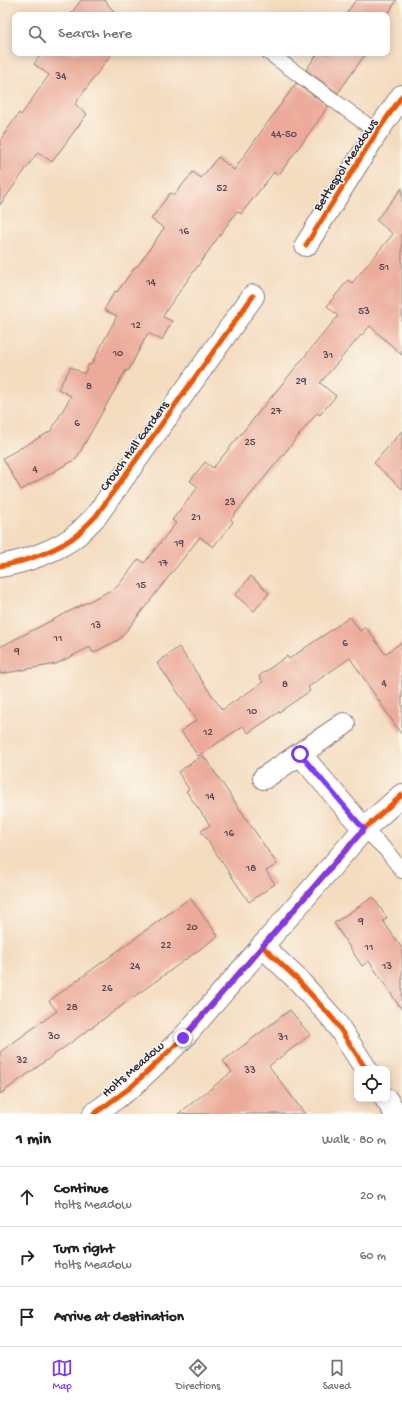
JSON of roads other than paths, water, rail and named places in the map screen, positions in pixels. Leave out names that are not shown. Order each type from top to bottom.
[{"type":"street","name":"Bettespol Meadows","points":[[306,245],[377,132],[402,96]]},
{"type":"street","name":"Crouch Hall Gardens","points":[[0,566],[37,556],[64,544],[78,534],[96,516],[253,296]]},
{"type":"street","points":[[264,778],[344,724]]},
{"type":"street","points":[[300,754],[364,829]]},
{"type":"street","name":"Holts Meadow","points":[[94,1114],[131,1087],[183,1038],[364,829],[402,795]]},
{"type":"street","points":[[262,946],[298,980],[334,1020],[364,1066]]},
{"type":"street","points":[[388,1102],[396,1114]]},
{"type":"lane","points":[[273,56],[377,132]]},
{"type":"lane","points":[[364,829],[386,850],[402,871]]}]
